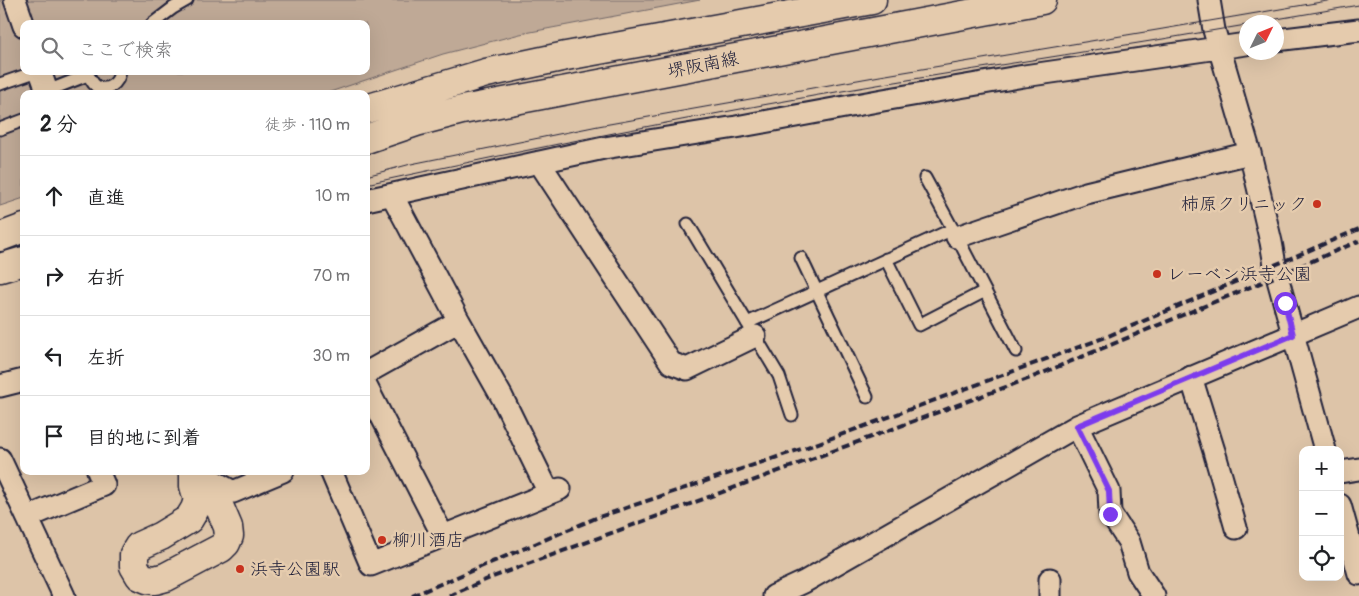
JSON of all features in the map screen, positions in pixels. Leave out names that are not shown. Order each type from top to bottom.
[{"type":"main road","name":"堺阪南線","points":[[370,108],[486,73],[566,56],[872,0]]},
{"type":"main road","name":"堺阪南線","points":[[370,138],[416,122],[462,110],[1042,0]]},
{"type":"main road","points":[[0,237],[20,230]]},
{"type":"main road","points":[[0,268],[20,262]]},
{"type":"main road","points":[[195,475],[194,486],[198,500],[189,519],[161,536],[139,546],[134,554],[134,566],[150,588],[155,580],[166,577],[221,548],[226,543],[229,536],[224,517],[210,487],[199,475]]},
{"type":"street","points":[[14,0],[22,20]]},
{"type":"street","points":[[1209,0],[1219,47],[1250,153],[1293,335],[1324,446]]},
{"type":"street","points":[[1284,39],[1359,30]]},
{"type":"street","points":[[370,199],[604,148],[736,127],[1024,76],[1239,45]]},
{"type":"street","points":[[955,233],[1086,192],[1250,153]]},
{"type":"street","points":[[539,162],[671,363],[687,369],[751,329]]},
{"type":"street","points":[[333,475],[371,565],[555,491],[459,321],[392,195]]},
{"type":"street","points":[[774,596],[804,582],[1062,432],[1359,306]]},
{"type":"street","points":[[370,371],[459,321]]},
{"type":"street","points":[[1191,378],[1236,528]]},
{"type":"street","points":[[0,386],[20,381]]},
{"type":"street","points":[[370,394],[443,536]]},
{"type":"street","points":[[1077,426],[1109,491],[1110,514],[1129,542],[1138,572],[1154,596]]},
{"type":"street","points":[[0,459],[64,596]]},
{"type":"street","points":[[1344,471],[1359,469]]},
{"type":"street","points":[[28,517],[104,485],[100,475]]},
{"type":"street","points":[[202,475],[232,492],[273,475]]},
{"type":"street","points":[[1344,520],[1359,574]]},
{"type":"lane","points":[[157,20],[187,0]]},
{"type":"lane","points":[[0,84],[43,82],[78,75]]},
{"type":"lane","points":[[89,75],[93,83],[105,89],[115,83],[120,75]]},
{"type":"lane","points":[[0,129],[20,122]]},
{"type":"lane","points":[[925,178],[1016,351]]},
{"type":"lane","points":[[688,224],[779,376],[792,415]]},
{"type":"lane","points":[[751,329],[817,291],[886,260],[955,233]]},
{"type":"lane","points":[[801,258],[867,397]]},
{"type":"lane","points":[[886,260],[919,325],[985,291]]},
{"type":"shaded area","points":[[0,0],[700,0],[520,34],[443,54],[336,90],[20,90],[20,199],[0,206]]},
{"type":"tram line","points":[[370,175],[411,164],[598,126],[880,76],[1333,0]]},
{"type":"tram line","points":[[1284,18],[1359,5]]},
{"type":"tram line","points":[[370,183],[753,107],[1239,26]]},
{"type":"railway","points":[[412,596],[596,518],[813,445],[1106,337],[1359,229]]},
{"type":"railway","points":[[449,596],[490,578],[1033,377],[1359,241]]},
{"type":"place","name":"柿原クリニック","points":[[1317,204]]},
{"type":"place","name":"レーベン浜寺公園","points":[[1157,274]]},
{"type":"place","name":"柳川酒店","points":[[382,540]]},
{"type":"place","name":"浜寺公園駅","points":[[240,569]]},
{"type":"route","points":[[1110,514],[1109,491],[1077,426],[1293,335],[1285,303]]}]
